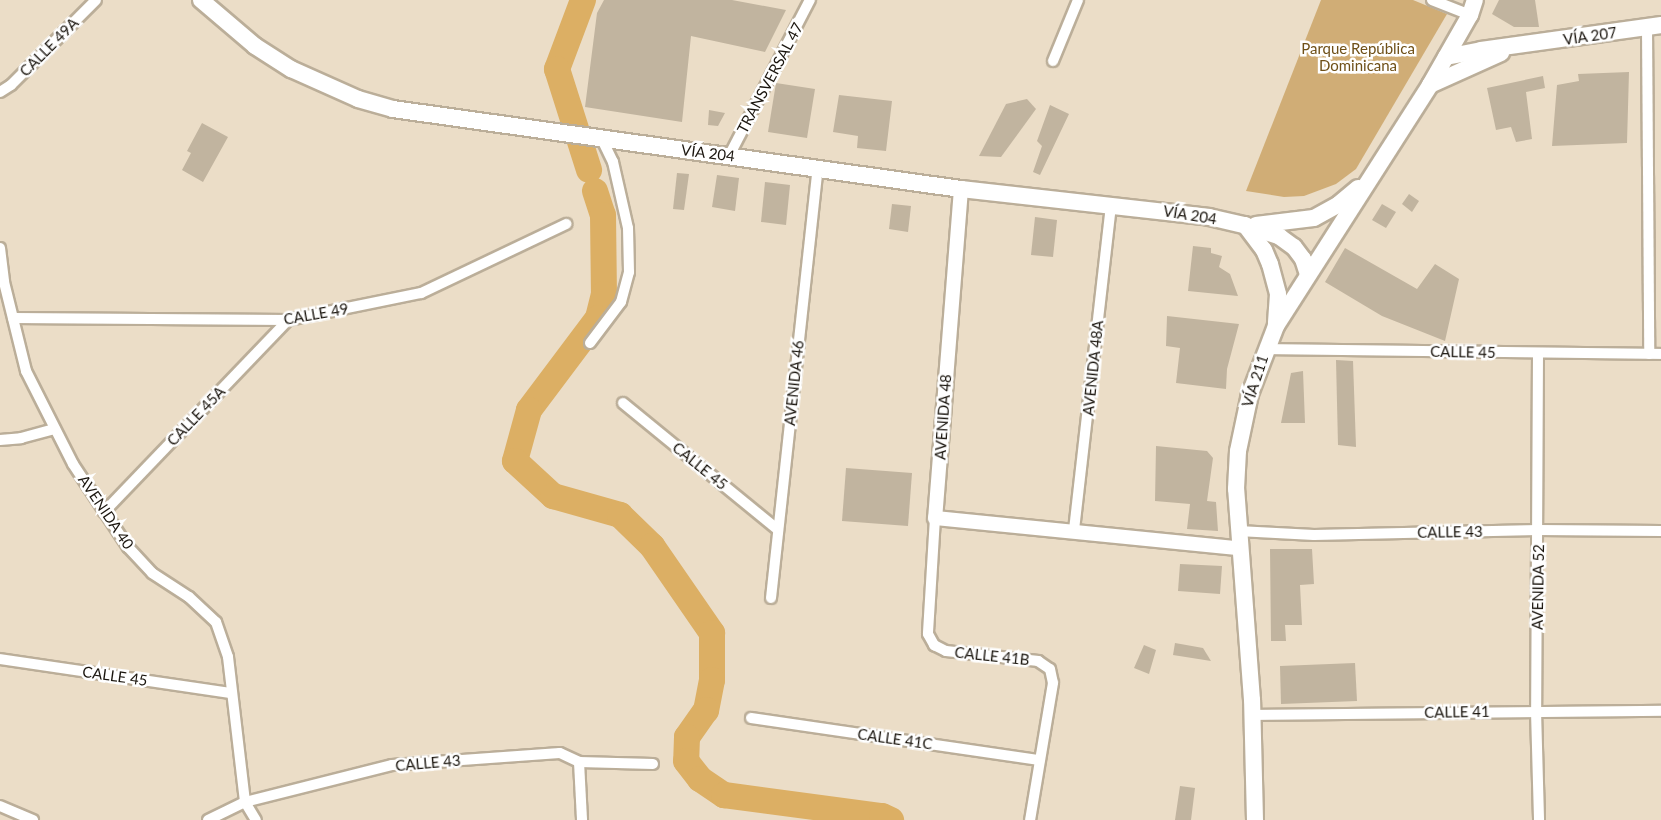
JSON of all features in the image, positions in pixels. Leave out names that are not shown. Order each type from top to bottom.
[{"type":"main road","name":"VÍA 204","points":[[201,0],[255,46],[291,69],[358,99],[393,109],[960,189],[1175,212],[1244,225],[1280,237],[1294,247],[1303,260],[1308,274]]},
{"type":"main road","name":"VÍA 211","points":[[1255,820],[1252,715],[1238,548],[1238,451],[1250,394],[1276,326],[1430,84],[1473,8]]},
{"type":"main road","name":"VÍA 207","points":[[1446,57],[1654,26]]},
{"type":"main road","name":"VÍA 207","points":[[1430,84],[1519,46]]},
{"type":"main road","points":[[1244,225],[1278,224],[1314,218],[1339,204],[1376,171]]},
{"type":"main road","points":[[1244,225],[1264,249],[1275,279],[1278,310],[1276,326]]},
{"type":"street","name":"CALLE 49A","points":[[0,92],[11,85],[96,0]]},
{"type":"street","name":"TRANSVERSAL 47","points":[[729,156],[810,0]]},
{"type":"street","points":[[1053,61],[1078,0]]},
{"type":"street","points":[[1432,0],[1473,8]]},
{"type":"street","points":[[1648,354],[1649,170],[1654,26]]},
{"type":"street","points":[[590,343],[621,302],[629,272],[628,228],[613,162],[597,138]]},
{"type":"street","name":"AVENIDA 46","points":[[771,598],[818,168]]},
{"type":"street","points":[[1649,170],[1661,170]]},
{"type":"street","name":"AVENIDA 48","points":[[934,645],[928,634],[960,189]]},
{"type":"street","name":"AVENIDA 48A","points":[[1074,530],[1111,206]]},
{"type":"street","name":"CALLE 49","points":[[13,318],[288,320],[421,293],[566,224]]},
{"type":"street","name":"AVENIDA 40","points":[[0,248],[2,282],[26,371],[73,464],[128,547],[152,573],[189,597],[216,622],[228,657],[245,802],[256,820]]},
{"type":"street","name":"CALLE 45A","points":[[104,512],[288,320]]},
{"type":"street","name":"CALLE 45","points":[[1266,349],[1661,354]]},
{"type":"street","name":"AVENIDA 52","points":[[1538,354],[1536,711],[1539,820]]},
{"type":"street","name":"CALLE 45","points":[[623,403],[777,529]]},
{"type":"street","points":[[0,440],[21,438],[55,429]]},
{"type":"street","points":[[935,518],[1238,548]]},
{"type":"street","name":"CALLE 43","points":[[1238,531],[1314,535],[1538,530],[1661,531]]},
{"type":"street","name":"CALLE 41B","points":[[934,645],[946,651],[1038,661],[1050,669],[1053,683],[1038,760]]},
{"type":"street","name":"CALLE 45","points":[[0,659],[231,693]]},
{"type":"street","name":"CALLE 41","points":[[1252,715],[1661,711]]},
{"type":"street","name":"CALLE 41C","points":[[751,718],[1038,760]]},
{"type":"street","name":"CALLE 43","points":[[208,820],[245,802],[392,765],[560,753],[579,762],[653,764]]},
{"type":"street","points":[[1030,820],[1038,760]]},
{"type":"street","points":[[579,762],[582,820]]},
{"type":"street","points":[[0,806],[33,820]]},
{"type":"green space","name":"Parque República Dominicana","points":[[1321,0],[1413,0],[1447,14],[1356,169],[1336,184],[1304,196],[1284,197],[1246,191]]},
{"type":"building","points":[[604,0],[732,0],[786,10],[765,52],[691,36],[682,122],[585,107],[597,13]]},
{"type":"building","points":[[1499,0],[1535,0],[1539,27],[1514,27],[1492,14]]},
{"type":"building","points":[[1629,72],[1627,143],[1552,146],[1557,85],[1579,81],[1578,74]]},
{"type":"building","points":[[1543,76],[1545,88],[1526,92],[1532,139],[1516,142],[1511,127],[1496,130],[1487,88]]},
{"type":"building","points":[[776,83],[815,89],[807,138],[768,132]]},
{"type":"building","points":[[839,95],[892,101],[886,151],[857,148],[858,136],[833,132]]},
{"type":"building","points":[[1027,99],[1036,109],[1001,157],[979,156],[1006,104]]},
{"type":"building","points":[[1050,105],[1069,114],[1040,175],[1033,172],[1042,146],[1037,141]]},
{"type":"building","points":[[709,110],[725,113],[718,126],[708,125]]},
{"type":"building","points":[[202,123],[228,137],[203,182],[182,170],[191,153],[187,151]]},
{"type":"building","points":[[677,173],[689,174],[684,210],[673,209]]},
{"type":"building","points":[[717,175],[739,178],[735,211],[712,207]]},
{"type":"building","points":[[765,182],[790,185],[786,225],[761,222]]},
{"type":"building","points":[[1409,194],[1419,201],[1412,212],[1402,204]]},
{"type":"building","points":[[892,204],[911,206],[908,232],[889,229]]},
{"type":"building","points":[[1382,204],[1396,212],[1386,228],[1372,220]]},
{"type":"building","points":[[1035,217],[1057,220],[1053,257],[1031,255]]},
{"type":"building","points":[[1193,246],[1211,248],[1211,253],[1222,256],[1219,267],[1230,274],[1238,296],[1188,291]]},
{"type":"building","points":[[1345,248],[1417,289],[1435,264],[1459,279],[1445,341],[1382,316],[1325,282]]},
{"type":"building","points":[[1167,316],[1239,324],[1227,369],[1226,389],[1176,383],[1180,348],[1166,346]]},
{"type":"building","points":[[1336,360],[1353,361],[1356,447],[1338,445]]},
{"type":"building","points":[[1303,371],[1305,423],[1281,423],[1291,373]]},
{"type":"building","points":[[1156,446],[1207,451],[1213,458],[1207,501],[1216,502],[1218,531],[1187,529],[1190,504],[1155,501]]},
{"type":"building","points":[[846,468],[912,473],[908,526],[842,521]]},
{"type":"building","points":[[1270,549],[1312,549],[1314,584],[1300,585],[1302,625],[1285,625],[1286,641],[1271,641]]},
{"type":"building","points":[[1180,564],[1222,566],[1220,594],[1178,591]]},
{"type":"building","points":[[1175,643],[1203,648],[1211,661],[1173,655]]},
{"type":"building","points":[[1144,645],[1156,650],[1149,674],[1134,668]]},
{"type":"building","points":[[1355,663],[1357,701],[1281,704],[1280,666]]},
{"type":"building","points":[[1180,786],[1195,788],[1191,820],[1175,820]]},
{"type":"waterway","points":[[583,0],[557,69],[589,170]]},
{"type":"waterway","points":[[595,191],[603,215],[604,294],[598,318],[529,410],[515,461],[553,496],[620,515],[652,546],[712,633],[712,680],[706,710],[687,737],[686,761],[700,779],[724,795],[882,816],[891,820]]}]
